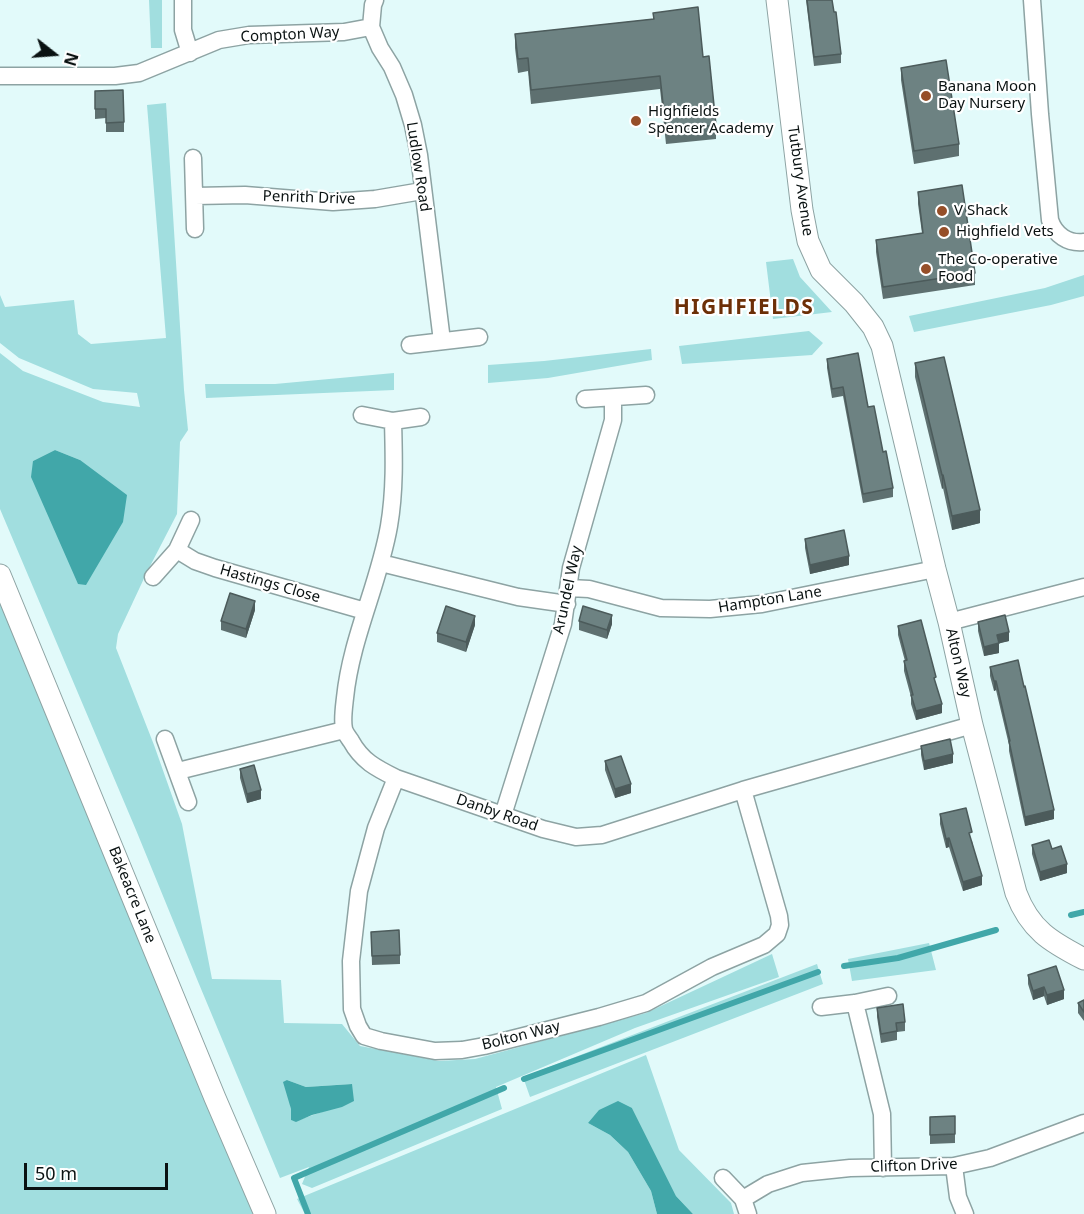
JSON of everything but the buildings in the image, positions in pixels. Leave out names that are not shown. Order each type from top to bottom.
[{"type":"street","points":[[183,0],[183,30],[190,53]]},
{"type":"street","points":[[371,27],[375,0]]},
{"type":"street","name":"Tutbury Avenue","points":[[777,0],[796,165],[808,241],[821,270],[854,303],[879,338]]},
{"type":"street","points":[[1032,0],[1050,220],[1053,229],[1062,237],[1075,243],[1084,242]]},
{"type":"street","name":"Compton Way","points":[[0,76],[115,76],[139,73],[219,40],[249,35],[344,32],[371,27]]},
{"type":"street","name":"Ludlow Road","points":[[371,27],[404,94],[413,124],[441,341]]},
{"type":"street","points":[[193,158],[195,229]]},
{"type":"street","name":"Penrith Drive","points":[[195,196],[245,195],[333,202],[375,199],[422,191]]},
{"type":"street","points":[[410,345],[479,337]]},
{"type":"street","name":"Alton Way","points":[[879,338],[972,725],[1016,893],[1022,910],[1036,928],[1055,944],[1084,959]]},
{"type":"street","points":[[585,399],[646,395]]},
{"type":"street","name":"Arundel Way","points":[[503,815],[563,624],[571,568],[613,420],[613,398]]},
{"type":"street","points":[[362,415],[393,421],[421,417]]},
{"type":"street","points":[[178,771],[344,730],[347,680],[390,524],[393,483],[393,421]]},
{"type":"street","points":[[153,577],[177,550],[191,520]]},
{"type":"street","name":"Hastings Close","points":[[177,550],[195,561],[215,568],[365,611]]},
{"type":"street","name":"Hampton Lane","points":[[381,563],[518,597],[568,596],[589,590],[661,608],[711,609],[762,604],[935,568]]},
{"type":"street","name":"Bakeacre Lane","points":[[0,575],[265,1214]]},
{"type":"street","points":[[949,622],[1084,587]]},
{"type":"street","name":"Danby Road","points":[[344,730],[357,752],[374,767],[396,778],[543,829],[576,837],[602,835],[743,790],[972,725]]},
{"type":"street","points":[[165,739],[188,802]]},
{"type":"street","name":"Bolton Way","points":[[396,778],[375,828],[359,891],[351,961],[352,1009],[364,1035],[381,1041],[435,1051],[484,1046],[646,1003],[712,967],[764,945],[777,934],[780,925],[775,897],[743,790]]},
{"type":"street","points":[[821,1007],[888,996]]},
{"type":"street","points":[[855,1003],[882,1114],[883,1168]]},
{"type":"street","name":"Clifton Drive","points":[[723,1178],[745,1206],[768,1184],[802,1173],[850,1168],[954,1166],[990,1158],[1084,1123]]},
{"type":"street","points":[[954,1166],[958,1197],[965,1214]]},
{"type":"shaded area","points":[[149,0],[162,0],[162,48],[151,48]]},
{"type":"shaded area","points":[[166,103],[188,430],[180,442],[177,514],[118,634],[116,648],[182,824],[212,979],[281,980],[284,1023],[342,1024],[360,1046],[439,1061],[475,1059],[646,1013],[772,954],[779,977],[635,1028],[496,1087],[502,1109],[312,1188],[302,1184],[309,1167],[280,1178],[0,509],[0,353],[23,371],[103,402],[140,407],[137,393],[93,389],[19,358],[0,343],[0,295],[5,307],[74,300],[78,334],[91,344],[166,338],[147,105]],"holes":[[[55,450],[80,460],[33,461]],[[287,1080],[306,1087],[351,1084],[353,1101],[296,1121],[291,1120]]]},
{"type":"shaded area","points":[[793,259],[800,277],[832,312],[773,319],[766,262]]},
{"type":"shaded area","points":[[1084,275],[1084,296],[1051,305],[914,332],[909,316],[1045,288]]},
{"type":"shaded area","points":[[809,331],[823,343],[812,355],[682,364],[679,346]]},
{"type":"shaded area","points":[[651,349],[652,360],[548,378],[488,383],[488,365]]},
{"type":"shaded area","points":[[394,373],[394,390],[206,398],[205,384],[275,384]]},
{"type":"shaded area","points":[[55,450],[80,460],[127,495],[123,522],[86,585],[78,584],[31,477],[33,461]]},
{"type":"shaded area","points":[[0,578],[265,1214],[0,1214]]},
{"type":"shaded area","points":[[929,943],[936,970],[852,981],[848,959]]},
{"type":"shaded area","points":[[817,964],[823,984],[530,1097],[523,1077]]},
{"type":"shaded area","points":[[646,1055],[679,1150],[731,1203],[734,1214],[693,1214],[676,1196],[632,1108],[588,1123],[610,1135],[628,1152],[651,1191],[657,1214],[305,1214],[297,1199]]},
{"type":"shaded area","points":[[287,1080],[306,1087],[352,1084],[354,1101],[296,1122],[291,1120],[291,1109],[283,1082]]},
{"type":"shaded area","points":[[618,1101],[632,1108],[676,1196],[693,1214],[657,1214],[651,1191],[628,1152],[610,1135],[588,1123],[599,1110]]},
{"type":"waterway","points":[[1071,915],[1084,912]]},
{"type":"waterway","points":[[844,966],[898,958],[996,930]]},
{"type":"waterway","points":[[524,1079],[818,972]]},
{"type":"waterway","points":[[308,1214],[294,1178],[504,1088]]},
{"type":"place","name":"Banana Moon Day Nursery","points":[[926,96]]},
{"type":"place","name":"Highfields Spencer Academy","points":[[636,121]]},
{"type":"place","name":"V Shack","points":[[942,211]]},
{"type":"place","name":"Highfield Vets","points":[[944,232]]},
{"type":"place","name":"The Co-operative Food","points":[[926,269]]},
{"type":"district","name":"HIGHFIELDS","points":[[744,308]]}]
